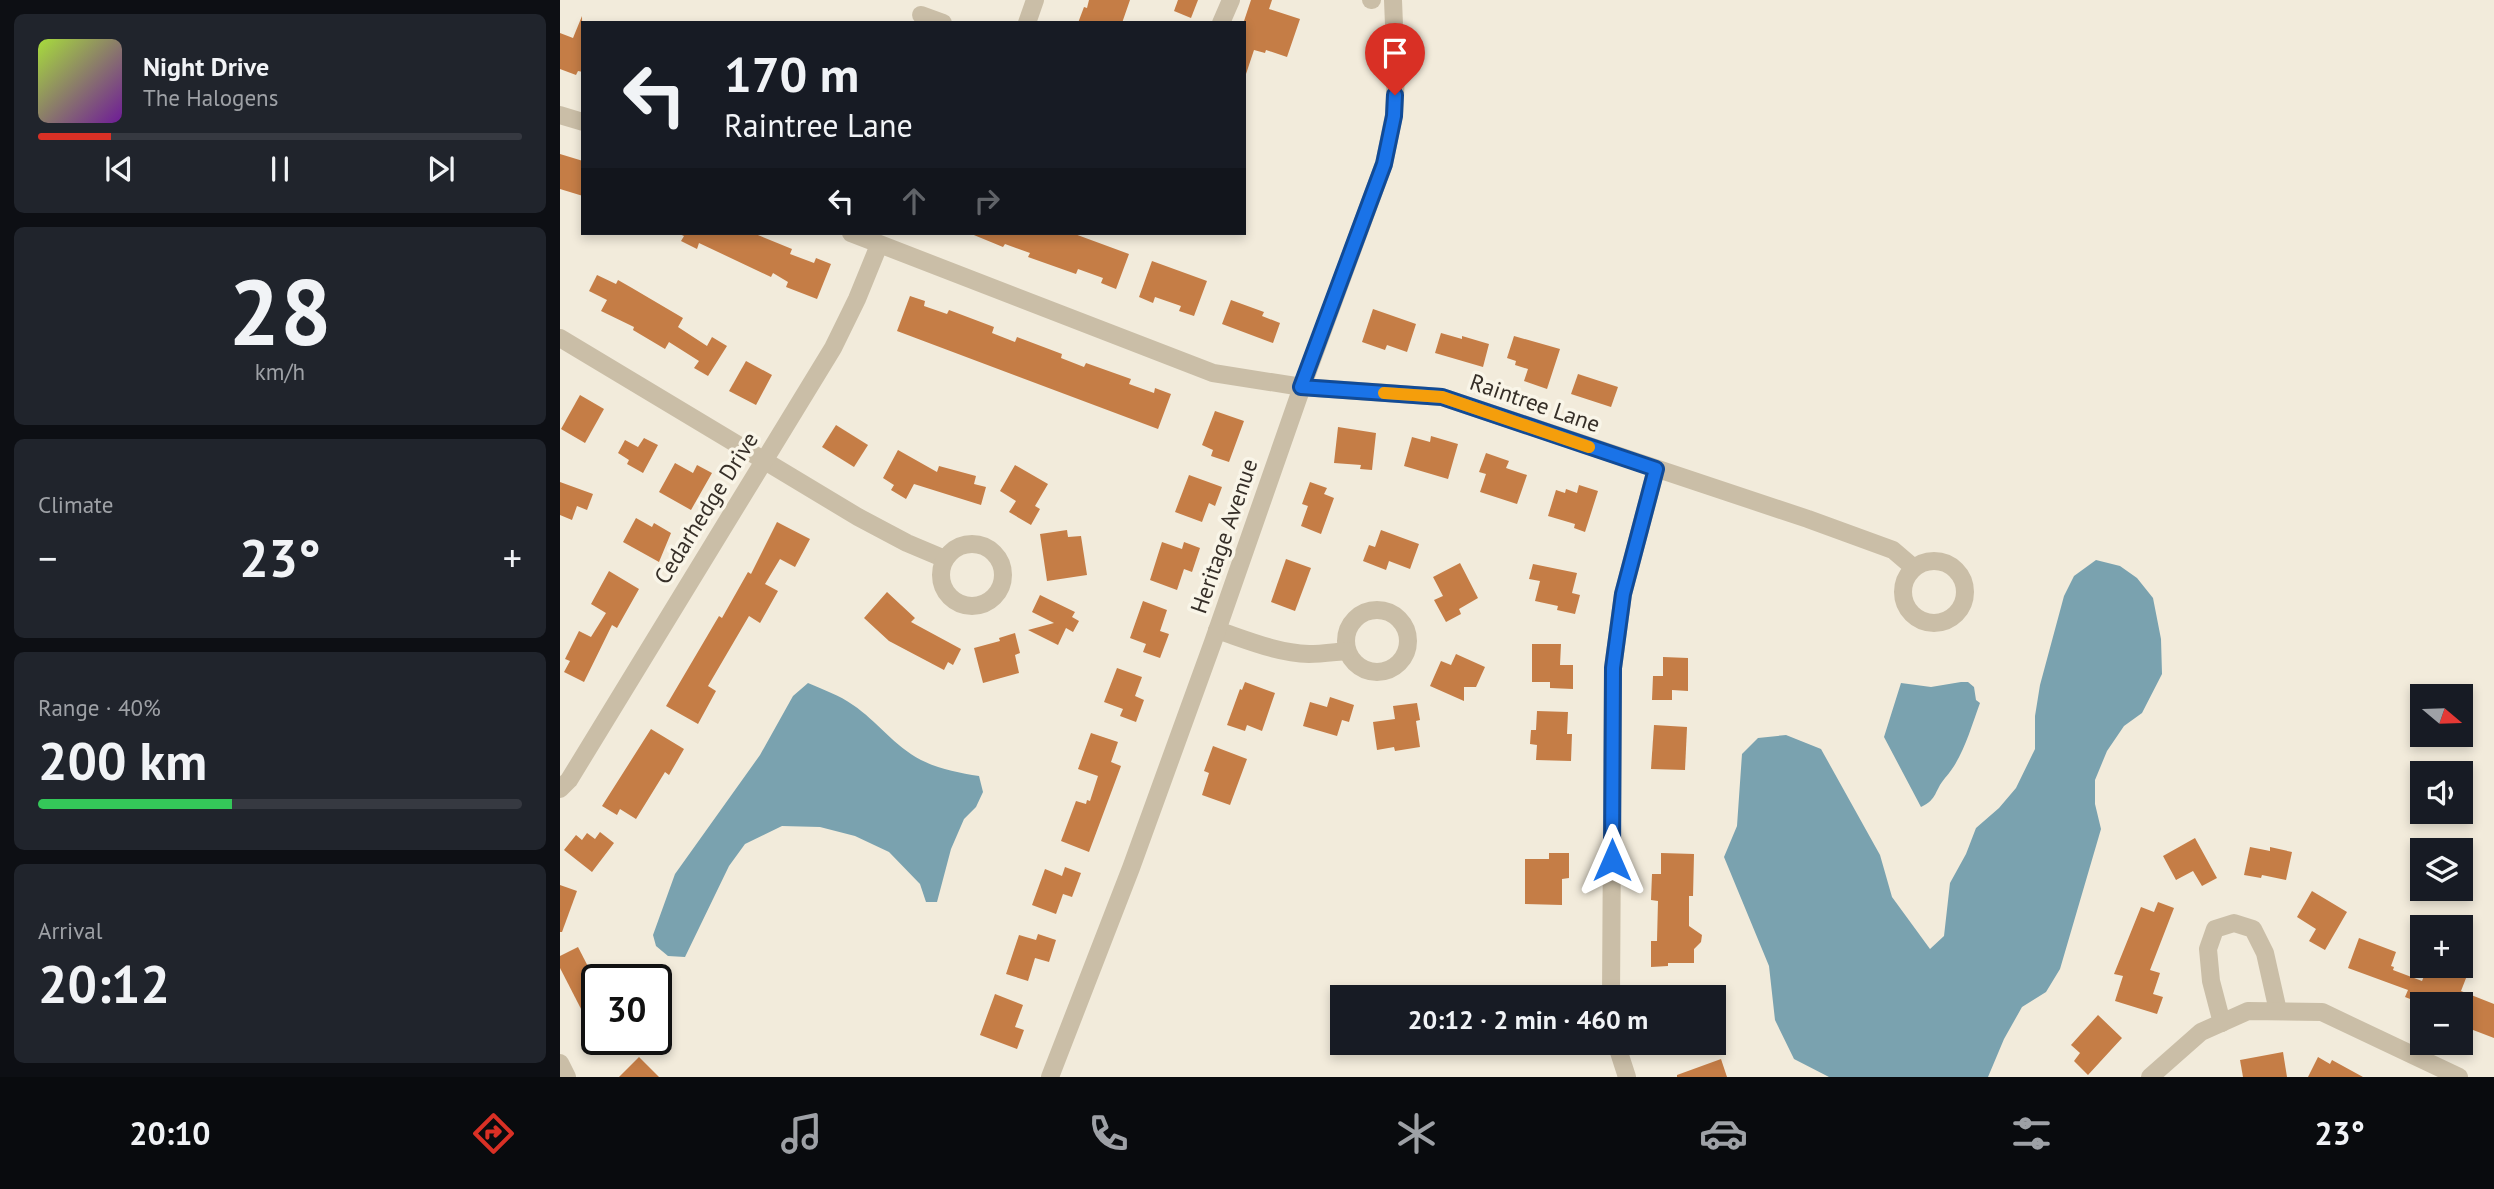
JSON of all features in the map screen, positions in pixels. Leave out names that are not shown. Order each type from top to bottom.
[{"type":"street","points":[[1028,21],[1035,0]]},
{"type":"street","points":[[1222,21],[1231,0]]},
{"type":"street","name":"Heritage Avenue","points":[[1050,1077],[1131,868],[1301,387],[1384,164],[1394,116],[1396,75],[1393,0]]},
{"type":"street","points":[[921,15],[938,21]]},
{"type":"street","points":[[560,115],[581,121]]},
{"type":"street","name":"Raintree Lane","points":[[856,235],[1213,373],[1301,387],[1442,397],[1808,519],[1893,550],[1914,568]]},
{"type":"street","name":"Cedarhedge Drive","points":[[560,789],[569,780],[833,348],[879,245]]},
{"type":"street","points":[[560,338],[858,517],[907,543],[945,559]]},
{"type":"street","points":[[1611,985],[1613,668],[1623,594],[1656,469]]},
{"type":"street","points":[[1217,630],[1268,648],[1292,652],[1309,654],[1347,651]]},
{"type":"street","points":[[2221,1023],[2211,981],[2208,949],[2215,929],[2234,923],[2253,929],[2265,953],[2278,1012]]},
{"type":"street","points":[[2150,1077],[2201,1032],[2248,1011],[2322,1012],[2459,1077]]},
{"type":"street","points":[[1620,1055],[1627,1077]]},
{"type":"street","points":[[560,1063],[567,1077]]},
{"type":"water","points":[[2096,560],[2120,566],[2137,578],[2153,598],[2161,639],[2162,674],[2142,713],[2124,726],[2107,751],[2095,780],[2095,804],[2101,829],[2060,969],[2046,992],[2022,1007],[2004,1039],[1988,1077],[1829,1077],[1794,1059],[1775,1020],[1769,966],[1724,857],[1737,826],[1742,754],[1758,738],[1786,735],[1821,749],[1880,855],[1892,897],[1930,949],[1944,936],[1950,883],[1976,828],[1999,808],[2016,788],[2035,749],[2035,716],[2040,685],[2064,596],[2074,576]]},
{"type":"water","points":[[1968,682],[1974,687],[1976,700],[1980,703],[1957,762],[1933,798],[1921,807],[1884,737],[1901,683],[1931,687]]},
{"type":"water","points":[[808,683],[853,705],[902,748],[921,760],[949,770],[979,776],[983,792],[976,807],[964,819],[951,849],[937,902],[926,902],[920,884],[889,852],[855,836],[820,827],[782,826],[745,844],[729,866],[685,957],[668,956],[656,946],[653,935],[675,874],[760,755],[793,696]]},
{"type":"building","points":[[1089,0],[1130,0],[1123,21],[1079,21],[1084,7],[1087,8]]},
{"type":"building","points":[[1178,0],[1198,0],[1191,18],[1174,11]]},
{"type":"building","points":[[1251,0],[1272,0],[1269,9],[1300,19],[1287,57],[1266,50],[1265,53],[1254,50],[1246,74],[1244,21]]},
{"type":"building","points":[[582,16],[581,72],[578,71],[576,75],[560,69],[560,33],[573,38]]},
{"type":"building","points":[[560,154],[581,160],[581,195],[560,189]]},
{"type":"building","points":[[682,235],[758,235],[792,249],[790,254],[814,263],[816,258],[831,264],[817,299],[786,287],[788,282],[773,273],[771,277],[699,243],[697,249],[681,241],[684,236]]},
{"type":"building","points":[[974,235],[1077,235],[1129,254],[1116,289],[1101,283],[1103,278],[1078,269],[1076,274],[1028,257],[1030,253],[1005,244],[1003,247]]},
{"type":"building","points":[[1152,261],[1207,281],[1194,316],[1179,311],[1181,306],[1155,297],[1153,303],[1139,297]]},
{"type":"building","points":[[597,275],[616,284],[618,280],[683,318],[678,327],[707,346],[712,337],[727,346],[708,376],[694,368],[699,361],[669,342],[665,349],[633,330],[634,327],[601,311],[607,300],[589,291]]},
{"type":"building","points":[[910,296],[925,301],[924,306],[947,314],[949,310],[994,327],[992,333],[1015,342],[1017,337],[1062,354],[1061,358],[1084,367],[1086,363],[1131,379],[1129,384],[1154,393],[1155,388],[1171,394],[1158,429],[897,331]]},
{"type":"building","points":[[1231,300],[1264,312],[1262,316],[1280,323],[1273,343],[1222,324]]},
{"type":"building","points":[[1373,309],[1416,324],[1407,352],[1387,345],[1385,350],[1362,342]]},
{"type":"building","points":[[1441,333],[1489,344],[1483,367],[1435,353]]},
{"type":"building","points":[[1514,336],[1560,349],[1547,389],[1524,381],[1528,369],[1515,365],[1516,361],[1507,358]]},
{"type":"building","points":[[746,361],[772,375],[756,405],[729,391]]},
{"type":"building","points":[[1578,374],[1618,387],[1611,407],[1571,394]]},
{"type":"building","points":[[580,395],[604,409],[585,443],[561,429]]},
{"type":"building","points":[[1215,411],[1244,421],[1229,462],[1211,456],[1213,450],[1202,445]]},
{"type":"building","points":[[836,425],[868,445],[854,467],[822,447]]},
{"type":"building","points":[[1338,427],[1376,433],[1372,470],[1360,469],[1361,465],[1334,463]]},
{"type":"building","points":[[1431,436],[1458,444],[1448,479],[1404,466],[1412,437],[1430,442]]},
{"type":"building","points":[[644,438],[658,445],[643,473],[627,464],[629,460],[618,453],[625,440],[638,447]]},
{"type":"building","points":[[898,450],[937,472],[939,466],[976,476],[974,484],[986,487],[981,505],[914,484],[906,499],[891,490],[894,485],[883,478]]},
{"type":"building","points":[[1486,453],[1509,461],[1506,468],[1527,475],[1517,504],[1480,492],[1486,474],[1479,472]]},
{"type":"building","points":[[675,463],[693,473],[697,465],[712,473],[691,510],[659,492]]},
{"type":"building","points":[[1015,465],[1048,484],[1035,506],[1040,509],[1031,525],[1009,512],[1016,501],[1000,491]]},
{"type":"building","points":[[1189,475],[1222,487],[1215,506],[1209,503],[1202,522],[1175,512]]},
{"type":"building","points":[[560,482],[593,494],[587,510],[577,506],[572,520],[560,515]]},
{"type":"building","points":[[1310,482],[1327,488],[1324,494],[1334,498],[1321,534],[1301,526],[1308,506],[1302,504]]},
{"type":"building","points":[[1579,485],[1598,491],[1585,532],[1574,528],[1575,524],[1548,516],[1556,490],[1565,493],[1566,489],[1577,493]]},
{"type":"building","points":[[636,518],[652,527],[654,523],[671,533],[659,562],[623,542]]},
{"type":"building","points":[[777,522],[810,539],[795,567],[780,559],[765,584],[778,591],[760,623],[749,616],[708,686],[716,691],[698,724],[666,706],[719,616],[722,618],[748,572],[751,574]]},
{"type":"building","points":[[1067,530],[1068,537],[1081,536],[1087,575],[1047,581],[1040,534]]},
{"type":"building","points":[[1381,530],[1419,544],[1410,569],[1389,561],[1386,570],[1363,561],[1369,545],[1375,547]]},
{"type":"building","points":[[1162,542],[1182,549],[1184,542],[1200,548],[1192,572],[1184,569],[1177,590],[1150,580]]},
{"type":"building","points":[[1286,559],[1311,568],[1295,611],[1271,602]]},
{"type":"building","points":[[1460,563],[1478,598],[1459,609],[1461,614],[1446,622],[1434,600],[1443,596],[1433,577]]},
{"type":"building","points":[[1533,564],[1577,573],[1572,593],[1580,595],[1575,614],[1557,610],[1558,606],[1535,601],[1540,581],[1529,579]]},
{"type":"building","points":[[609,571],[639,589],[617,628],[612,625],[584,682],[564,672],[570,661],[565,659],[579,631],[591,637],[606,613],[591,604]]},
{"type":"building","points":[[887,592],[915,618],[911,622],[961,649],[953,665],[948,662],[944,670],[889,641],[864,618]]},
{"type":"building","points":[[1040,595],[1075,612],[1072,617],[1079,621],[1073,632],[1066,628],[1058,645],[1028,630],[1054,623],[1032,612]]},
{"type":"building","points":[[1143,601],[1167,610],[1160,631],[1169,634],[1160,658],[1143,652],[1146,644],[1130,638]]},
{"type":"building","points":[[1015,633],[1020,653],[1015,655],[1019,673],[983,683],[974,648],[1000,641],[999,638]]},
{"type":"building","points":[[1532,644],[1561,644],[1560,665],[1573,665],[1573,689],[1550,688],[1550,682],[1532,682]]},
{"type":"building","points":[[1456,654],[1485,667],[1476,687],[1464,687],[1464,701],[1430,686],[1441,661],[1451,665]]},
{"type":"building","points":[[1663,657],[1688,658],[1688,691],[1672,690],[1672,700],[1652,700],[1653,676],[1663,676]]},
{"type":"building","points":[[1117,668],[1142,677],[1135,696],[1144,700],[1136,722],[1120,716],[1123,709],[1104,702]]},
{"type":"building","points":[[1245,682],[1275,693],[1262,731],[1247,725],[1245,731],[1227,725]]},
{"type":"building","points":[[1330,697],[1354,705],[1349,722],[1342,720],[1337,736],[1303,726],[1310,702],[1327,707]]},
{"type":"building","points":[[1417,703],[1420,720],[1416,721],[1420,747],[1395,751],[1394,747],[1377,750],[1373,722],[1395,719],[1393,706]]},
{"type":"building","points":[[1537,711],[1568,712],[1567,734],[1572,734],[1571,761],[1536,760],[1537,745],[1530,744],[1531,730],[1536,730]]},
{"type":"building","points":[[1654,725],[1687,727],[1685,770],[1651,769]]},
{"type":"building","points":[[651,729],[684,749],[669,775],[665,772],[636,819],[620,809],[617,815],[602,806]]},
{"type":"building","points":[[1091,733],[1118,742],[1111,762],[1121,766],[1089,852],[1061,841],[1076,801],[1086,804],[1087,800],[1090,801],[1098,776],[1078,769]]},
{"type":"building","points":[[1213,746],[1247,759],[1230,805],[1202,795],[1209,773],[1204,771]]},
{"type":"building","points":[[600,832],[614,843],[592,872],[564,850],[576,835],[582,840],[587,833],[595,839]]},
{"type":"building","points":[[2195,838],[2217,878],[2202,886],[2193,871],[2176,880],[2163,856]]},
{"type":"building","points":[[2250,847],[2270,851],[2270,847],[2292,852],[2286,880],[2262,875],[2261,878],[2244,875]]},
{"type":"building","points":[[1549,853],[1569,853],[1569,878],[1562,879],[1562,905],[1525,904],[1525,859],[1549,859]]},
{"type":"building","points":[[1661,853],[1694,854],[1689,926],[1702,935],[1701,942],[1694,949],[1694,963],[1668,963],[1668,966],[1651,967],[1651,941],[1657,941],[1658,901],[1651,900],[1652,874],[1661,874]]},
{"type":"building","points":[[1065,867],[1081,873],[1072,897],[1063,894],[1056,914],[1032,905],[1045,869],[1062,876]]},
{"type":"building","points":[[560,885],[577,891],[562,932],[560,932]]},
{"type":"building","points":[[2312,891],[2347,912],[2325,950],[2309,941],[2316,929],[2297,917]]},
{"type":"building","points":[[2158,902],[2174,908],[2150,970],[2160,973],[2153,994],[2163,997],[2157,1014],[2115,1001],[2123,976],[2114,974],[2141,907],[2154,912]]},
{"type":"building","points":[[1038,934],[1056,940],[1049,962],[1035,958],[1028,981],[1006,974],[1019,935],[1036,940]]},
{"type":"building","points":[[2359,938],[2396,952],[2391,966],[2394,967],[2393,970],[2410,978],[2422,981],[2423,978],[2466,978],[2461,991],[2464,992],[2410,992],[2410,999],[2405,997],[2408,990],[2348,968]]},
{"type":"building","points":[[578,947],[587,964],[581,964],[581,1009],[560,968],[560,956]]},
{"type":"building","points":[[995,994],[1023,1005],[1015,1027],[1024,1030],[1017,1049],[980,1035]]},
{"type":"building","points":[[2473,996],[2494,1004],[2494,1038],[2473,1030]]},
{"type":"building","points":[[2098,1015],[2122,1038],[2088,1075],[2074,1061],[2080,1053],[2071,1045]]},
{"type":"building","points":[[2283,1052],[2287,1077],[2243,1077],[2240,1060]]},
{"type":"building","points":[[639,1057],[659,1077],[619,1077]]},
{"type":"building","points":[[2318,1057],[2330,1064],[2332,1060],[2363,1077],[2308,1077]]},
{"type":"building","points":[[1721,1059],[1727,1077],[1677,1077],[1677,1075]]},
{"type":"slow traffic","points":[[1384,393],[1442,397],[1589,447]]},
{"type":"route","points":[[1395,95],[1394,116],[1384,164],[1301,387],[1442,397],[1656,469],[1623,594],[1613,668],[1612,860]]}]
